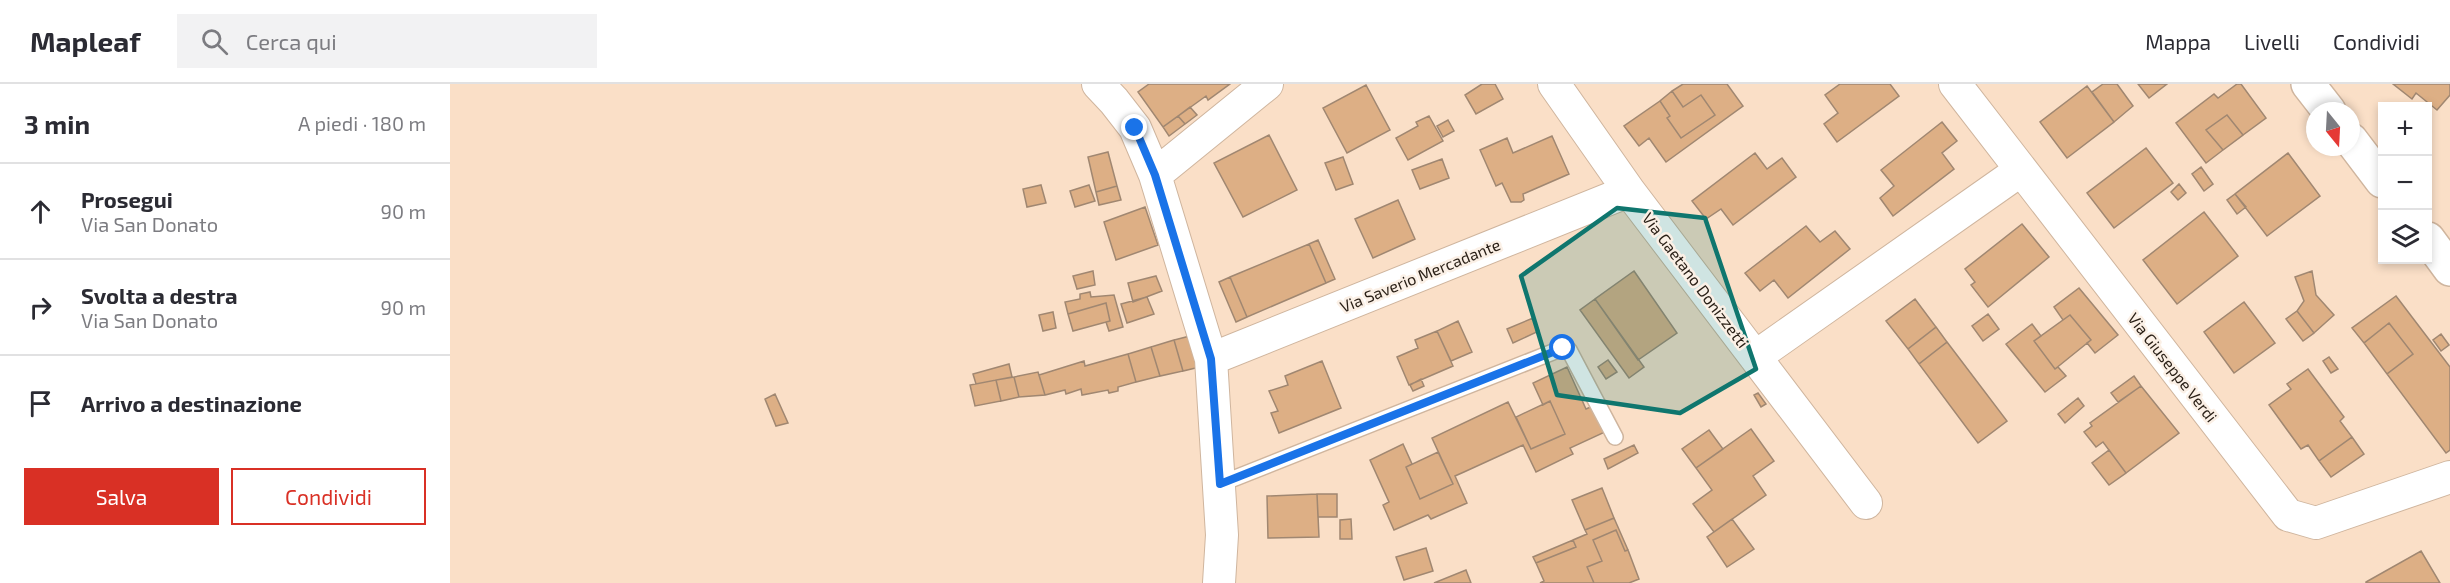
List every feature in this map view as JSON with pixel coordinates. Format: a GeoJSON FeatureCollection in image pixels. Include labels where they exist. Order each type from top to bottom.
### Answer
{"type":"FeatureCollection","features":[{"type":"Feature","properties":{"kind":"main road"},"geometry":{"type":"LineString","coordinates":[[2308,84],[2322,102]]}},
{"type":"Feature","properties":{"kind":"main road"},"geometry":{"type":"LineString","coordinates":[[2360,152],[2378,176]]}},
{"type":"Feature","properties":{"kind":"main road"},"geometry":{"type":"LineString","coordinates":[[2432,246],[2450,269]]}},
{"type":"Feature","properties":{"kind":"street"},"geometry":{"type":"LineString","coordinates":[[1098,84],[1114,100],[1135,128],[1155,175],[1211,359],[1222,535],[1219,583]]}},
{"type":"Feature","properties":{"kind":"street"},"geometry":{"type":"LineString","coordinates":[[1155,175],[1267,84]]}},
{"type":"Feature","properties":{"kind":"street","name":"Via Gaetano Donizzetti"},"geometry":{"type":"LineString","coordinates":[[1554,84],[1629,191],[1755,357],[2021,170]]}},
{"type":"Feature","properties":{"kind":"street","name":"Via Giuseppe Verdi"},"geometry":{"type":"LineString","coordinates":[[1955,84],[2288,516],[2316,523],[2450,477]]}},
{"type":"Feature","properties":{"kind":"street","name":"Via Saverio Mercadante"},"geometry":{"type":"LineString","coordinates":[[1211,359],[1629,191]]}},
{"type":"Feature","properties":{"kind":"street"},"geometry":{"type":"LineString","coordinates":[[1755,357],[1866,503]]}},
{"type":"Feature","properties":{"kind":"lane"},"geometry":{"type":"LineString","coordinates":[[1220,484],[1563,348],[1569,350],[1615,437]]}},
{"type":"Feature","properties":{"kind":"highlighted area"},"geometry":{"type":"Polygon","coordinates":[[[1617,208],[1705,218],[1756,369],[1680,413],[1557,395],[1521,276],[1617,208]]]}},
{"type":"Feature","properties":{"kind":"building"},"geometry":{"type":"Polygon","coordinates":[[[1149,84],[1230,84],[1208,100],[1206,96],[1163,127],[1138,92],[1149,84]]]}},
{"type":"Feature","properties":{"kind":"building"},"geometry":{"type":"Polygon","coordinates":[[[1482,84],[1495,84],[1503,99],[1476,114],[1465,95],[1482,84]]]}},
{"type":"Feature","properties":{"kind":"building"},"geometry":{"type":"Polygon","coordinates":[[[1683,84],[1727,84],[1743,106],[1666,162],[1649,138],[1639,146],[1624,126],[1660,101],[1670,116],[1667,118],[1681,138],[1715,115],[1701,95],[1683,107],[1672,91],[1683,84]]]}},
{"type":"Feature","properties":{"kind":"building"},"geometry":{"type":"Polygon","coordinates":[[[1840,84],[1890,84],[1899,96],[1837,142],[1824,124],[1838,113],[1825,95],[1840,84]]]}},
{"type":"Feature","properties":{"kind":"building"},"geometry":{"type":"Polygon","coordinates":[[[2103,84],[2117,84],[2133,106],[2114,122],[2092,92],[2103,84]]]}},
{"type":"Feature","properties":{"kind":"building"},"geometry":{"type":"Polygon","coordinates":[[[2138,84],[2167,84],[2149,98],[2138,84]]]}},
{"type":"Feature","properties":{"kind":"building"},"geometry":{"type":"Polygon","coordinates":[[[2237,84],[2241,84],[2266,118],[2243,135],[2227,115],[2206,130],[2223,150],[2206,163],[2176,123],[2214,94],[2218,98],[2237,84]]]}},
{"type":"Feature","properties":{"kind":"building"},"geometry":{"type":"Polygon","coordinates":[[[2393,84],[2450,84],[2450,95],[2437,110],[2432,106],[2432,102],[2427,102],[2416,93],[2412,99],[2393,84]]]}},
{"type":"Feature","properties":{"kind":"building"},"geometry":{"type":"Polygon","coordinates":[[[1366,85],[1390,130],[1347,153],[1323,108],[1366,85]]]}},
{"type":"Feature","properties":{"kind":"building"},"geometry":{"type":"Polygon","coordinates":[[[2087,86],[2114,122],[2067,158],[2040,122],[2087,86]]]}},
{"type":"Feature","properties":{"kind":"building"},"geometry":{"type":"Polygon","coordinates":[[[1672,91],[1683,107],[1701,95],[1715,115],[1681,138],[1667,118],[1670,116],[1660,101],[1672,91]]]}},
{"type":"Feature","properties":{"kind":"building"},"geometry":{"type":"Polygon","coordinates":[[[1190,107],[1197,115],[1185,124],[1178,116],[1190,107]]]}},
{"type":"Feature","properties":{"kind":"building"},"geometry":{"type":"Polygon","coordinates":[[[2227,115],[2243,135],[2223,150],[2206,130],[2227,115]]]}},
{"type":"Feature","properties":{"kind":"building"},"geometry":{"type":"Polygon","coordinates":[[[1178,116],[1185,124],[1169,136],[1163,127],[1178,116]]]}},
{"type":"Feature","properties":{"kind":"building"},"geometry":{"type":"Polygon","coordinates":[[[1429,116],[1443,141],[1408,160],[1396,138],[1418,126],[1416,122],[1429,116]]]}},
{"type":"Feature","properties":{"kind":"building"},"geometry":{"type":"Polygon","coordinates":[[[1448,120],[1454,131],[1443,137],[1437,126],[1448,120]]]}},
{"type":"Feature","properties":{"kind":"building"},"geometry":{"type":"Polygon","coordinates":[[[1942,122],[1957,141],[1942,153],[1954,169],[1893,216],[1880,198],[1894,186],[1881,170],[1942,122]]]}},
{"type":"Feature","properties":{"kind":"building"},"geometry":{"type":"Polygon","coordinates":[[[1269,135],[1297,190],[1243,217],[1214,163],[1269,135]]]}},
{"type":"Feature","properties":{"kind":"building"},"geometry":{"type":"Polygon","coordinates":[[[1552,136],[1569,174],[1523,194],[1524,200],[1521,202],[1511,202],[1502,183],[1496,186],[1480,150],[1507,138],[1513,153],[1552,136]]]}},
{"type":"Feature","properties":{"kind":"building"},"geometry":{"type":"Polygon","coordinates":[[[2146,148],[2173,183],[2114,228],[2087,193],[2146,148]]]}},
{"type":"Feature","properties":{"kind":"building"},"geometry":{"type":"Polygon","coordinates":[[[1108,152],[1117,186],[1096,192],[1088,157],[1108,152]]]}},
{"type":"Feature","properties":{"kind":"building"},"geometry":{"type":"Polygon","coordinates":[[[1755,153],[1767,169],[1782,158],[1796,177],[1733,225],[1721,209],[1706,219],[1692,201],[1755,153]]]}},
{"type":"Feature","properties":{"kind":"building"},"geometry":{"type":"Polygon","coordinates":[[[2288,153],[2320,196],[2267,236],[2235,194],[2288,153]]]}},
{"type":"Feature","properties":{"kind":"building"},"geometry":{"type":"Polygon","coordinates":[[[1343,157],[1353,184],[1336,190],[1325,163],[1343,157]]]}},
{"type":"Feature","properties":{"kind":"building"},"geometry":{"type":"Polygon","coordinates":[[[1442,159],[1449,178],[1420,189],[1412,170],[1442,159]]]}},
{"type":"Feature","properties":{"kind":"building"},"geometry":{"type":"Polygon","coordinates":[[[2201,167],[2213,184],[2204,191],[2192,174],[2201,167]]]}},
{"type":"Feature","properties":{"kind":"building"},"geometry":{"type":"Polygon","coordinates":[[[2179,184],[2186,193],[2178,200],[2171,192],[2179,184]]]}},
{"type":"Feature","properties":{"kind":"building"},"geometry":{"type":"Polygon","coordinates":[[[1041,185],[1046,203],[1027,207],[1023,189],[1041,185]]]}},
{"type":"Feature","properties":{"kind":"building"},"geometry":{"type":"Polygon","coordinates":[[[1089,185],[1095,201],[1075,207],[1070,191],[1089,185]]]}},
{"type":"Feature","properties":{"kind":"building"},"geometry":{"type":"Polygon","coordinates":[[[1117,186],[1121,200],[1099,205],[1096,192],[1117,186]]]}},
{"type":"Feature","properties":{"kind":"building"},"geometry":{"type":"Polygon","coordinates":[[[2235,194],[2246,207],[2237,214],[2227,200],[2235,194]]]}},
{"type":"Feature","properties":{"kind":"building"},"geometry":{"type":"Polygon","coordinates":[[[1398,200],[1415,239],[1373,258],[1355,219],[1398,200]]]}},
{"type":"Feature","properties":{"kind":"building"},"geometry":{"type":"Polygon","coordinates":[[[1145,207],[1158,245],[1116,260],[1104,222],[1145,207]]]}},
{"type":"Feature","properties":{"kind":"building"},"geometry":{"type":"Polygon","coordinates":[[[2204,212],[2238,256],[2177,304],[2143,260],[2204,212]]]}},
{"type":"Feature","properties":{"kind":"building"},"geometry":{"type":"Polygon","coordinates":[[[2022,224],[2049,257],[1988,307],[1971,285],[1975,282],[1965,269],[2022,224]]]}},
{"type":"Feature","properties":{"kind":"building"},"geometry":{"type":"Polygon","coordinates":[[[1806,226],[1820,242],[1835,231],[1850,249],[1788,298],[1774,280],[1760,291],[1745,273],[1806,226]]]}},
{"type":"Feature","properties":{"kind":"building"},"geometry":{"type":"Polygon","coordinates":[[[1318,240],[1335,279],[1326,283],[1309,244],[1318,240]]]}},
{"type":"Feature","properties":{"kind":"building"},"geometry":{"type":"Polygon","coordinates":[[[1309,244],[1326,283],[1247,317],[1230,277],[1309,244]]]}},
{"type":"Feature","properties":{"kind":"building"},"geometry":{"type":"Polygon","coordinates":[[[1093,271],[1095,285],[1077,289],[1073,276],[1093,271]]]}},
{"type":"Feature","properties":{"kind":"building"},"geometry":{"type":"Polygon","coordinates":[[[1634,271],[1677,333],[1638,360],[1595,299],[1634,271]]]}},
{"type":"Feature","properties":{"kind":"building"},"geometry":{"type":"Polygon","coordinates":[[[2312,271],[2316,295],[2334,315],[2314,333],[2297,311],[2304,301],[2295,277],[2312,271]]]}},
{"type":"Feature","properties":{"kind":"building"},"geometry":{"type":"Polygon","coordinates":[[[1156,276],[1162,291],[1133,302],[1128,283],[1156,276]]]}},
{"type":"Feature","properties":{"kind":"building"},"geometry":{"type":"Polygon","coordinates":[[[1230,277],[1247,317],[1236,322],[1219,282],[1230,277]]]}},
{"type":"Feature","properties":{"kind":"building"},"geometry":{"type":"Polygon","coordinates":[[[2079,288],[2118,335],[2095,353],[2087,343],[2091,340],[2070,315],[2063,320],[2054,307],[2079,288]]]}},
{"type":"Feature","properties":{"kind":"building"},"geometry":{"type":"Polygon","coordinates":[[[1090,292],[1091,297],[1114,295],[1123,327],[1109,331],[1106,322],[1110,321],[1106,303],[1068,314],[1065,302],[1080,299],[1080,294],[1090,292]]]}},
{"type":"Feature","properties":{"kind":"building"},"geometry":{"type":"Polygon","coordinates":[[[2396,296],[2450,367],[2450,450],[2446,453],[2387,374],[2413,354],[2389,323],[2364,343],[2352,328],[2396,296]]]}},
{"type":"Feature","properties":{"kind":"building"},"geometry":{"type":"Polygon","coordinates":[[[1147,297],[1154,314],[1127,323],[1121,304],[1147,297]]]}},
{"type":"Feature","properties":{"kind":"building"},"geometry":{"type":"Polygon","coordinates":[[[1595,299],[1644,367],[1629,378],[1580,310],[1595,299]]]}},
{"type":"Feature","properties":{"kind":"building"},"geometry":{"type":"Polygon","coordinates":[[[1915,299],[1936,327],[1908,349],[1886,321],[1915,299]]]}},
{"type":"Feature","properties":{"kind":"building"},"geometry":{"type":"Polygon","coordinates":[[[2244,302],[2275,343],[2234,373],[2204,332],[2244,302]]]}},
{"type":"Feature","properties":{"kind":"building"},"geometry":{"type":"Polygon","coordinates":[[[1106,303],[1110,321],[1073,331],[1068,314],[1106,303]]]}},
{"type":"Feature","properties":{"kind":"building"},"geometry":{"type":"Polygon","coordinates":[[[2297,311],[2314,333],[2303,341],[2286,319],[2297,311]]]}},
{"type":"Feature","properties":{"kind":"building"},"geometry":{"type":"Polygon","coordinates":[[[1053,312],[1056,328],[1043,331],[1039,315],[1053,312]]]}},
{"type":"Feature","properties":{"kind":"building"},"geometry":{"type":"Polygon","coordinates":[[[1988,314],[1999,329],[1983,341],[1972,326],[1988,314]]]}},
{"type":"Feature","properties":{"kind":"building"},"geometry":{"type":"Polygon","coordinates":[[[2070,315],[2091,340],[2055,369],[2034,341],[2070,315]]]}},
{"type":"Feature","properties":{"kind":"building"},"geometry":{"type":"Polygon","coordinates":[[[1533,318],[1539,331],[1513,343],[1507,329],[1533,318]]]}},
{"type":"Feature","properties":{"kind":"building"},"geometry":{"type":"Polygon","coordinates":[[[1458,321],[1472,352],[1451,361],[1437,331],[1458,321]]]}},
{"type":"Feature","properties":{"kind":"building"},"geometry":{"type":"Polygon","coordinates":[[[2389,323],[2413,354],[2387,374],[2364,343],[2389,323]]]}},
{"type":"Feature","properties":{"kind":"building"},"geometry":{"type":"Polygon","coordinates":[[[2032,324],[2041,336],[2034,341],[2055,369],[2058,367],[2066,376],[2045,392],[2006,344],[2032,324]]]}},
{"type":"Feature","properties":{"kind":"building"},"geometry":{"type":"Polygon","coordinates":[[[1936,327],[1947,342],[1919,364],[1908,349],[1936,327]]]}},
{"type":"Feature","properties":{"kind":"building"},"geometry":{"type":"Polygon","coordinates":[[[1437,331],[1453,366],[1409,385],[1397,357],[1418,348],[1415,340],[1437,331]]]}},
{"type":"Feature","properties":{"kind":"building"},"geometry":{"type":"Polygon","coordinates":[[[2441,334],[2449,345],[2441,351],[2433,340],[2441,334]]]}},
{"type":"Feature","properties":{"kind":"building"},"geometry":{"type":"Polygon","coordinates":[[[1194,335],[1204,366],[1183,371],[1174,340],[1194,335]]]}},
{"type":"Feature","properties":{"kind":"building"},"geometry":{"type":"Polygon","coordinates":[[[1174,340],[1183,371],[1160,376],[1151,347],[1174,340]]]}},
{"type":"Feature","properties":{"kind":"building"},"geometry":{"type":"Polygon","coordinates":[[[1947,342],[2007,421],[1978,443],[1919,364],[1947,342]]]}},
{"type":"Feature","properties":{"kind":"building"},"geometry":{"type":"Polygon","coordinates":[[[1151,347],[1160,376],[1136,382],[1128,354],[1151,347]]]}},
{"type":"Feature","properties":{"kind":"building"},"geometry":{"type":"Polygon","coordinates":[[[1128,354],[1136,382],[1118,387],[1118,391],[1109,393],[1108,390],[1082,395],[1081,389],[1066,394],[1065,390],[1045,395],[1039,375],[1084,361],[1085,366],[1128,354]]]}},
{"type":"Feature","properties":{"kind":"building"},"geometry":{"type":"Polygon","coordinates":[[[2329,357],[2338,369],[2331,373],[2323,361],[2329,357]]]}},
{"type":"Feature","properties":{"kind":"building"},"geometry":{"type":"Polygon","coordinates":[[[1608,360],[1617,372],[1606,379],[1598,367],[1608,360]]]}},
{"type":"Feature","properties":{"kind":"building"},"geometry":{"type":"Polygon","coordinates":[[[1322,361],[1341,408],[1279,433],[1271,413],[1278,411],[1269,391],[1288,385],[1285,376],[1322,361]]]}},
{"type":"Feature","properties":{"kind":"building"},"geometry":{"type":"Polygon","coordinates":[[[1009,364],[1012,377],[976,384],[973,374],[1009,364]]]}},
{"type":"Feature","properties":{"kind":"building"},"geometry":{"type":"Polygon","coordinates":[[[1567,367],[1586,409],[1593,406],[1605,432],[1570,448],[1573,454],[1536,472],[1523,445],[1455,476],[1467,503],[1431,519],[1428,515],[1394,530],[1383,505],[1389,502],[1370,460],[1403,444],[1412,464],[1406,467],[1420,499],[1453,484],[1432,438],[1508,402],[1531,449],[1565,434],[1550,401],[1543,405],[1533,383],[1567,367]]]}},
{"type":"Feature","properties":{"kind":"building"},"geometry":{"type":"Polygon","coordinates":[[[2308,369],[2344,417],[2340,421],[2352,437],[2319,461],[2308,445],[2301,449],[2269,405],[2291,389],[2287,384],[2308,369]]]}},
{"type":"Feature","properties":{"kind":"building"},"geometry":{"type":"Polygon","coordinates":[[[1038,372],[1045,395],[1019,397],[1014,377],[1038,372]]]}},
{"type":"Feature","properties":{"kind":"building"},"geometry":{"type":"Polygon","coordinates":[[[2134,376],[2141,386],[2118,402],[2111,393],[2134,376]]]}},
{"type":"Feature","properties":{"kind":"building"},"geometry":{"type":"Polygon","coordinates":[[[1014,377],[1019,397],[1001,401],[996,380],[1014,377]]]}},
{"type":"Feature","properties":{"kind":"building"},"geometry":{"type":"Polygon","coordinates":[[[1421,379],[1424,386],[1413,391],[1410,385],[1421,379]]]}},
{"type":"Feature","properties":{"kind":"building"},"geometry":{"type":"Polygon","coordinates":[[[996,380],[1001,401],[975,406],[970,385],[996,380]]]}},
{"type":"Feature","properties":{"kind":"building"},"geometry":{"type":"Polygon","coordinates":[[[2141,386],[2179,433],[2126,473],[2103,442],[2096,447],[2084,432],[2092,426],[2090,423],[2141,386]]]}},
{"type":"Feature","properties":{"kind":"building"},"geometry":{"type":"Polygon","coordinates":[[[1758,393],[1766,404],[1761,407],[1754,395],[1758,393]]]}},
{"type":"Feature","properties":{"kind":"building"},"geometry":{"type":"Polygon","coordinates":[[[775,394],[788,423],[776,426],[765,399],[775,394]]]}},
{"type":"Feature","properties":{"kind":"building"},"geometry":{"type":"Polygon","coordinates":[[[2078,398],[2084,406],[2065,423],[2058,414],[2078,398]]]}},
{"type":"Feature","properties":{"kind":"building"},"geometry":{"type":"Polygon","coordinates":[[[1550,401],[1565,434],[1531,449],[1516,417],[1550,401]]]}},
{"type":"Feature","properties":{"kind":"building"},"geometry":{"type":"Polygon","coordinates":[[[1751,429],[1774,461],[1753,476],[1766,495],[1714,532],[1693,504],[1712,490],[1696,468],[1751,429]]]}},
{"type":"Feature","properties":{"kind":"building"},"geometry":{"type":"Polygon","coordinates":[[[1709,430],[1723,449],[1696,468],[1682,449],[1709,430]]]}},
{"type":"Feature","properties":{"kind":"building"},"geometry":{"type":"Polygon","coordinates":[[[2352,437],[2364,454],[2331,477],[2319,461],[2352,437]]]}},
{"type":"Feature","properties":{"kind":"building"},"geometry":{"type":"Polygon","coordinates":[[[1634,445],[1638,453],[1608,469],[1604,459],[1634,445]]]}},
{"type":"Feature","properties":{"kind":"building"},"geometry":{"type":"Polygon","coordinates":[[[2109,450],[2126,473],[2109,485],[2092,463],[2109,450]]]}},
{"type":"Feature","properties":{"kind":"building"},"geometry":{"type":"Polygon","coordinates":[[[1438,452],[1453,484],[1420,499],[1406,467],[1438,452]]]}},
{"type":"Feature","properties":{"kind":"building"},"geometry":{"type":"Polygon","coordinates":[[[1602,488],[1614,518],[1585,530],[1572,500],[1602,488]]]}},
{"type":"Feature","properties":{"kind":"building"},"geometry":{"type":"Polygon","coordinates":[[[1317,494],[1319,537],[1268,538],[1267,496],[1317,494]]]}},
{"type":"Feature","properties":{"kind":"building"},"geometry":{"type":"Polygon","coordinates":[[[1317,494],[1337,494],[1337,517],[1318,517],[1317,494]]]}},
{"type":"Feature","properties":{"kind":"building"},"geometry":{"type":"Polygon","coordinates":[[[1614,518],[1628,550],[1625,551],[1616,530],[1593,540],[1602,561],[1587,567],[1594,583],[1540,583],[1544,581],[1536,563],[1576,547],[1573,540],[1587,534],[1585,530],[1614,518]]]}},
{"type":"Feature","properties":{"kind":"building"},"geometry":{"type":"Polygon","coordinates":[[[1351,519],[1352,539],[1340,539],[1340,520],[1351,519]]]}},
{"type":"Feature","properties":{"kind":"building"},"geometry":{"type":"Polygon","coordinates":[[[1732,519],[1754,549],[1727,567],[1707,537],[1732,519]]]}},
{"type":"Feature","properties":{"kind":"building"},"geometry":{"type":"Polygon","coordinates":[[[1616,530],[1625,551],[1628,550],[1639,579],[1629,583],[1594,583],[1587,567],[1602,561],[1593,540],[1616,530]]]}},
{"type":"Feature","properties":{"kind":"building"},"geometry":{"type":"Polygon","coordinates":[[[1573,540],[1576,547],[1536,563],[1533,557],[1573,540]]]}},
{"type":"Feature","properties":{"kind":"building"},"geometry":{"type":"Polygon","coordinates":[[[1426,548],[1433,571],[1404,580],[1396,557],[1426,548]]]}},
{"type":"Feature","properties":{"kind":"building"},"geometry":{"type":"Polygon","coordinates":[[[2421,551],[2440,583],[2366,583],[2366,582],[2421,551]]]}},
{"type":"Feature","properties":{"kind":"building"},"geometry":{"type":"Polygon","coordinates":[[[1466,570],[1471,583],[1434,583],[1466,570]]]}},
{"type":"Feature","properties":{"kind":"route"},"geometry":{"type":"LineString","coordinates":[[1135,128],[1155,175],[1211,359],[1220,484],[1563,348]]}}]}
